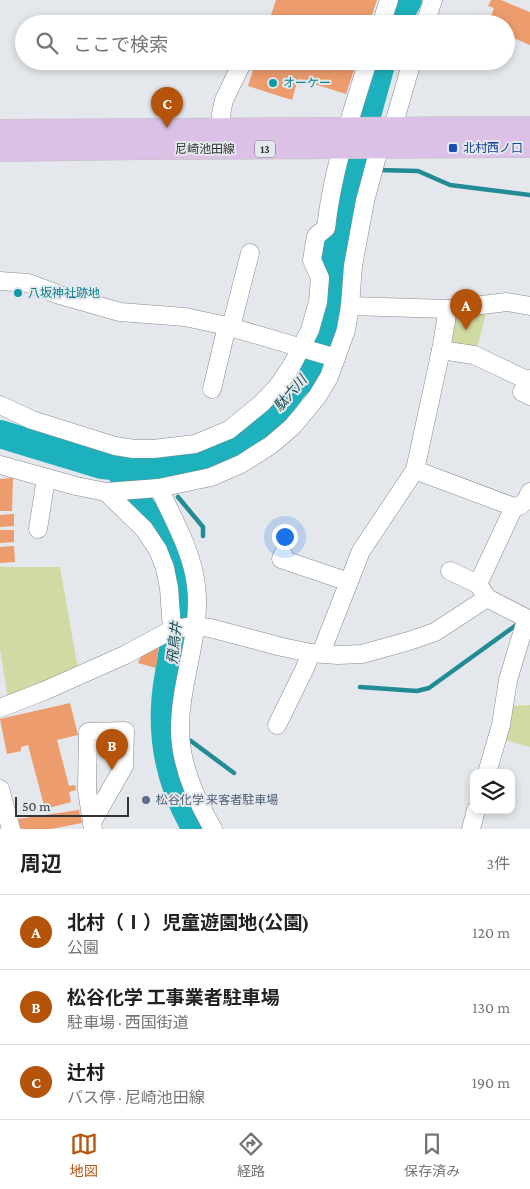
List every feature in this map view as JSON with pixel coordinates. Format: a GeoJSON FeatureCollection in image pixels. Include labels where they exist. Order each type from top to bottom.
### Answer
{"type":"FeatureCollection","features":[{"type":"Feature","properties":{"kind":"main road","name":"尼崎池田線"},"geometry":{"type":"LineString","coordinates":[[0,130],[530,127]]}},
{"type":"Feature","properties":{"kind":"main road","name":"尼崎池田線"},"geometry":{"type":"LineString","coordinates":[[0,151],[530,147]]}},
{"type":"Feature","properties":{"kind":"street"},"geometry":{"type":"LineString","coordinates":[[384,15],[389,0]]}},
{"type":"Feature","properties":{"kind":"street"},"geometry":{"type":"LineString","coordinates":[[428,15],[433,0]]}},
{"type":"Feature","properties":{"kind":"street"},"geometry":{"type":"LineString","coordinates":[[222,128],[221,114],[224,100],[239,70]]}},
{"type":"Feature","properties":{"kind":"street"},"geometry":{"type":"LineString","coordinates":[[0,405],[32,420],[115,446],[153,449],[195,444],[229,430],[262,403],[278,386],[292,365],[310,330],[318,302],[320,278],[312,260],[316,236],[326,228],[341,149],[365,70]]}},
{"type":"Feature","properties":{"kind":"street"},"geometry":{"type":"LineString","coordinates":[[0,465],[76,486],[111,491],[153,489],[211,477],[241,464],[271,445],[292,427],[317,397],[329,377],[346,330],[359,226],[379,149],[393,127],[409,70]]}},
{"type":"Feature","properties":{"kind":"street"},"geometry":{"type":"LineString","coordinates":[[212,389],[250,253]]}},
{"type":"Feature","properties":{"kind":"street"},"geometry":{"type":"LineString","coordinates":[[0,281],[28,283],[60,295],[120,312],[185,317],[229,326],[336,358]]}},
{"type":"Feature","properties":{"kind":"street"},"geometry":{"type":"LineString","coordinates":[[350,306],[448,309],[507,302],[530,306]]}},
{"type":"Feature","properties":{"kind":"street"},"geometry":{"type":"LineString","coordinates":[[277,725],[305,668],[316,653],[349,582],[361,551],[415,470],[448,309]]}},
{"type":"Feature","properties":{"kind":"street"},"geometry":{"type":"LineString","coordinates":[[441,350],[474,355],[530,385]]}},
{"type":"Feature","properties":{"kind":"street"},"geometry":{"type":"LineString","coordinates":[[415,470],[514,507],[519,507],[525,502],[530,492]]}},
{"type":"Feature","properties":{"kind":"street"},"geometry":{"type":"LineString","coordinates":[[38,529],[46,478]]}},
{"type":"Feature","properties":{"kind":"street"},"geometry":{"type":"LineString","coordinates":[[0,708],[44,691],[182,628],[197,608],[196,585],[192,566],[153,489]]}},
{"type":"Feature","properties":{"kind":"street"},"geometry":{"type":"LineString","coordinates":[[111,491],[144,529],[158,550],[165,568],[169,588],[182,628],[183,696],[180,729],[185,766],[213,829]]}},
{"type":"Feature","properties":{"kind":"street"},"geometry":{"type":"LineString","coordinates":[[182,628],[316,653],[338,655],[362,654],[435,632],[482,591],[514,507]]}},
{"type":"Feature","properties":{"kind":"street"},"geometry":{"type":"LineString","coordinates":[[281,558],[349,582]]}},
{"type":"Feature","properties":{"kind":"street"},"geometry":{"type":"LineString","coordinates":[[450,571],[529,620],[524,627],[508,680],[501,725],[488,769]]}},
{"type":"Feature","properties":{"kind":"street"},"geometry":{"type":"LineString","coordinates":[[125,731],[124,766],[93,826],[87,790],[88,732],[125,731]]}},
{"type":"Feature","properties":{"kind":"street"},"geometry":{"type":"LineString","coordinates":[[0,789],[6,822]]}},
{"type":"Feature","properties":{"kind":"street"},"geometry":{"type":"LineString","coordinates":[[470,829],[475,814]]}},
{"type":"Feature","properties":{"kind":"green space"},"geometry":{"type":"Polygon","coordinates":[[[488,306],[475,355],[448,349],[451,311],[488,306]]]}},
{"type":"Feature","properties":{"kind":"green space"},"geometry":{"type":"Polygon","coordinates":[[[0,567],[60,567],[78,669],[8,700],[0,649],[0,567]]]}},
{"type":"Feature","properties":{"kind":"green space"},"geometry":{"type":"Polygon","coordinates":[[[530,705],[530,747],[502,739],[509,706],[530,705]]]}},
{"type":"Feature","properties":{"kind":"building"},"geometry":{"type":"Polygon","coordinates":[[[276,0],[377,0],[372,15],[271,15],[276,0]]]}},
{"type":"Feature","properties":{"kind":"building"},"geometry":{"type":"Polygon","coordinates":[[[491,0],[501,0],[530,12],[530,45],[515,39],[515,15],[491,15],[494,8],[488,6],[491,0]]]}},
{"type":"Feature","properties":{"kind":"building","name":"オーケー"},"geometry":{"type":"Polygon","coordinates":[[[253,70],[354,70],[346,94],[298,79],[292,100],[248,86],[253,70]]]}},
{"type":"Feature","properties":{"kind":"building"},"geometry":{"type":"Polygon","coordinates":[[[13,478],[12,511],[0,511],[0,479],[13,478]]]}},
{"type":"Feature","properties":{"kind":"building"},"geometry":{"type":"Polygon","coordinates":[[[14,514],[14,526],[0,527],[0,515],[14,514]]]}},
{"type":"Feature","properties":{"kind":"building"},"geometry":{"type":"Polygon","coordinates":[[[0,530],[14,530],[14,542],[0,543],[0,530]]]}},
{"type":"Feature","properties":{"kind":"building"},"geometry":{"type":"Polygon","coordinates":[[[14,546],[15,562],[0,563],[0,547],[14,546]]]}},
{"type":"Feature","properties":{"kind":"building"},"geometry":{"type":"Polygon","coordinates":[[[159,645],[156,668],[138,663],[141,656],[159,645]]]}},
{"type":"Feature","properties":{"kind":"building"},"geometry":{"type":"Polygon","coordinates":[[[70,703],[78,735],[57,740],[69,786],[75,785],[76,790],[69,792],[71,802],[45,809],[28,745],[21,747],[21,751],[7,754],[0,719],[70,703]]]}},
{"type":"Feature","properties":{"kind":"building"},"geometry":{"type":"Polygon","coordinates":[[[79,810],[82,823],[51,829],[21,829],[18,819],[79,810]]]}},
{"type":"Feature","properties":{"kind":"waterway","name":"駄六川"},"geometry":{"type":"LineString","coordinates":[[400,15],[408,0]]}},
{"type":"Feature","properties":{"kind":"waterway","name":"駄六川"},"geometry":{"type":"LineString","coordinates":[[0,434],[102,465],[157,470],[204,457],[233,443],[268,419],[308,373],[321,337],[344,204],[345,185],[355,159],[380,70]]}},
{"type":"Feature","properties":{"kind":"waterway"},"geometry":{"type":"LineString","coordinates":[[378,170],[418,171],[450,185],[530,195]]}},
{"type":"Feature","properties":{"kind":"waterway"},"geometry":{"type":"LineString","coordinates":[[350,171],[370,171]]}},
{"type":"Feature","properties":{"kind":"waterway"},"geometry":{"type":"LineString","coordinates":[[325,312],[344,312]]}},
{"type":"Feature","properties":{"kind":"waterway","name":"飛鳥井"},"geometry":{"type":"LineString","coordinates":[[118,467],[136,499],[160,535],[174,570],[177,611],[166,699],[166,738],[168,757],[179,794],[196,829]]}},
{"type":"Feature","properties":{"kind":"waterway"},"geometry":{"type":"LineString","coordinates":[[178,497],[203,527],[203,536]]}},
{"type":"Feature","properties":{"kind":"waterway"},"geometry":{"type":"LineString","coordinates":[[360,687],[417,691],[429,688],[519,623]]}},
{"type":"Feature","properties":{"kind":"waterway"},"geometry":{"type":"LineString","coordinates":[[191,741],[234,773]]}},
{"type":"Feature","properties":{"kind":"place","name":"オーケー"},"geometry":{"type":"Point","coordinates":[273,83]}},
{"type":"Feature","properties":{"kind":"place","name":"辻村"},"geometry":{"type":"Point","coordinates":[167,128]}},
{"type":"Feature","properties":{"kind":"place","name":"北村西ノ口"},"geometry":{"type":"Point","coordinates":[453,148]}},
{"type":"Feature","properties":{"kind":"place","name":"八坂神社跡地"},"geometry":{"type":"Point","coordinates":[18,293]}},
{"type":"Feature","properties":{"kind":"place","name":"北村（Ⅰ）児童遊園地(公園)"},"geometry":{"type":"Point","coordinates":[466,330]}},
{"type":"Feature","properties":{"kind":"place","name":"松谷化学 工事業者駐車場"},"geometry":{"type":"Point","coordinates":[112,770]}},
{"type":"Feature","properties":{"kind":"place","name":"松谷化学 来客者駐車場"},"geometry":{"type":"Point","coordinates":[146,800]}}]}
